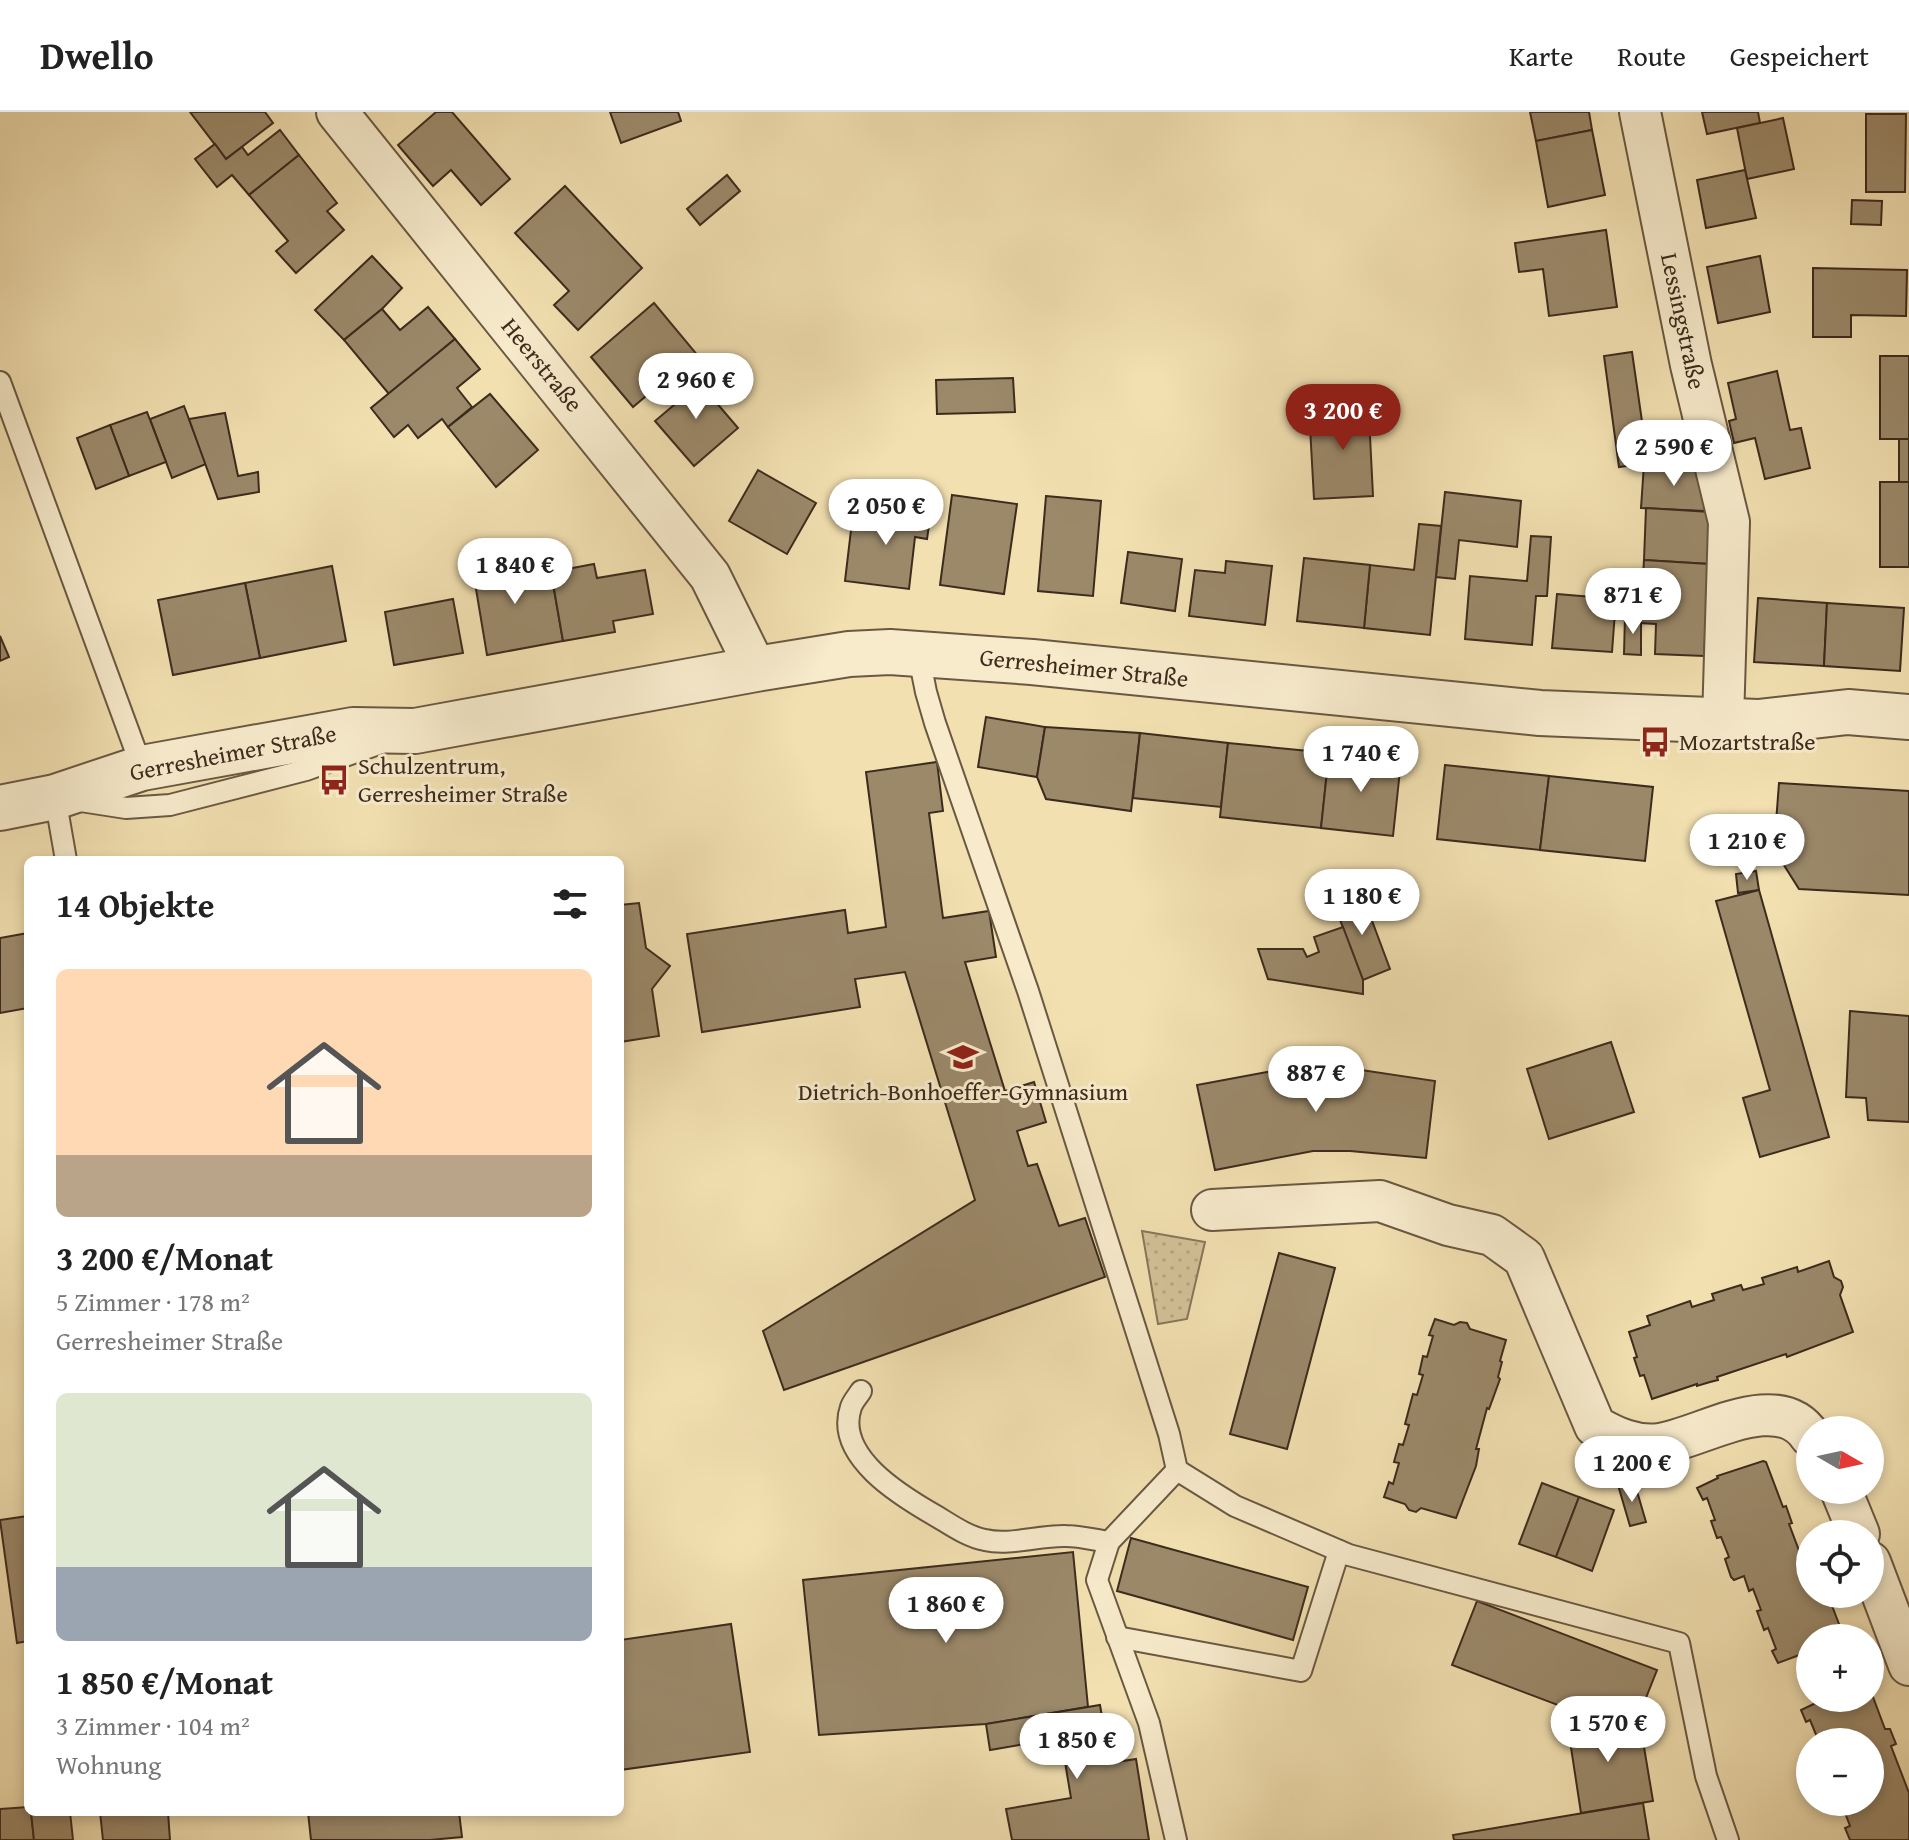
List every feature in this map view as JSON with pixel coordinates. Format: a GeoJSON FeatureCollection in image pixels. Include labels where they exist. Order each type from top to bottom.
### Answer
{"type":"FeatureCollection","features":[{"type":"Feature","properties":{"kind":"street","name":"Heerstraße"},"geometry":{"type":"LineString","coordinates":[[337,112],[710,576],[756,669]]}},
{"type":"Feature","properties":{"kind":"street","name":"Lessingstraße"},"geometry":{"type":"LineString","coordinates":[[1640,112],[1691,365],[1729,522],[1740,722]]}},
{"type":"Feature","properties":{"kind":"street","name":"Gerresheimer Straße"},"geometry":{"type":"LineString","coordinates":[[0,808],[55,797],[142,768],[353,730],[415,731],[849,654],[918,652],[1540,713],[1740,722],[1847,741],[1909,743]]}},
{"type":"Feature","properties":{"kind":"street","name":"Gerresheimer Straße"},"geometry":{"type":"LineString","coordinates":[[1740,722],[1848,712],[1909,717]]}},
{"type":"Feature","properties":{"kind":"street"},"geometry":{"type":"LineString","coordinates":[[1212,1210],[1380,1201],[1448,1225],[1492,1235],[1524,1258],[1595,1426],[1620,1441],[1659,1444],[1741,1418],[1781,1416],[1796,1424]]}},
{"type":"Feature","properties":{"kind":"street"},"geometry":{"type":"LineString","coordinates":[[1884,1599],[1909,1665]]}},
{"type":"Feature","properties":{"kind":"lane"},"geometry":{"type":"LineString","coordinates":[[0,382],[142,768]]}},
{"type":"Feature","properties":{"kind":"lane"},"geometry":{"type":"LineString","coordinates":[[918,652],[935,723],[1033,1006],[1169,1434],[1177,1470],[1235,1506],[1339,1551],[1679,1643],[1706,1776],[1728,1840]]}},
{"type":"Feature","properties":{"kind":"lane","name":"Gerresheimer Straße"},"geometry":{"type":"LineString","coordinates":[[55,797],[126,808],[170,805],[306,770],[415,731]]}},
{"type":"Feature","properties":{"kind":"lane"},"geometry":{"type":"LineString","coordinates":[[55,797],[65,856]]}},
{"type":"Feature","properties":{"kind":"lane"},"geometry":{"type":"LineString","coordinates":[[861,1391],[851,1407],[850,1422],[852,1439],[862,1460],[915,1504],[970,1535],[991,1542],[1067,1535],[1109,1542]]}},
{"type":"Feature","properties":{"kind":"lane"},"geometry":{"type":"LineString","coordinates":[[1176,1840],[1149,1723],[1097,1580],[1109,1542],[1177,1470]]}},
{"type":"Feature","properties":{"kind":"lane"},"geometry":{"type":"LineString","coordinates":[[1117,1637],[1301,1671],[1339,1551]]}},
{"type":"Feature","properties":{"kind":"shaded area"},"geometry":{"type":"Polygon","coordinates":[[[1142,1231],[1205,1242],[1187,1319],[1158,1324],[1142,1231]]]}},
{"type":"Feature","properties":{"kind":"building"},"geometry":{"type":"Polygon","coordinates":[[[190,112],[265,112],[273,123],[226,159],[190,112]]]}},
{"type":"Feature","properties":{"kind":"building"},"geometry":{"type":"Polygon","coordinates":[[[436,112],[452,112],[510,179],[481,205],[451,170],[433,186],[398,145],[436,112]]]}},
{"type":"Feature","properties":{"kind":"building"},"geometry":{"type":"Polygon","coordinates":[[[610,112],[678,112],[681,121],[621,143],[610,112]]]}},
{"type":"Feature","properties":{"kind":"building"},"geometry":{"type":"Polygon","coordinates":[[[1530,112],[1589,112],[1592,130],[1536,141],[1530,112]]]}},
{"type":"Feature","properties":{"kind":"building"},"geometry":{"type":"Polygon","coordinates":[[[1702,112],[1758,112],[1760,123],[1707,134],[1702,112]]]}},
{"type":"Feature","properties":{"kind":"building"},"geometry":{"type":"Polygon","coordinates":[[[1866,114],[1906,114],[1905,192],[1866,192],[1866,114]]]}},
{"type":"Feature","properties":{"kind":"building"},"geometry":{"type":"Polygon","coordinates":[[[1783,118],[1794,169],[1747,179],[1737,128],[1783,118]]]}},
{"type":"Feature","properties":{"kind":"building"},"geometry":{"type":"Polygon","coordinates":[[[280,130],[299,155],[249,195],[232,175],[217,187],[195,159],[215,144],[226,159],[242,147],[248,155],[280,130]]]}},
{"type":"Feature","properties":{"kind":"building"},"geometry":{"type":"Polygon","coordinates":[[[1592,130],[1605,195],[1548,207],[1536,141],[1592,130]]]}},
{"type":"Feature","properties":{"kind":"building"},"geometry":{"type":"Polygon","coordinates":[[[299,155],[337,203],[327,211],[344,230],[296,273],[276,251],[288,241],[249,195],[299,155]]]}},
{"type":"Feature","properties":{"kind":"building"},"geometry":{"type":"Polygon","coordinates":[[[1745,170],[1756,218],[1706,228],[1697,180],[1745,170]]]}},
{"type":"Feature","properties":{"kind":"building"},"geometry":{"type":"Polygon","coordinates":[[[727,175],[740,191],[700,225],[687,209],[727,175]]]}},
{"type":"Feature","properties":{"kind":"building"},"geometry":{"type":"Polygon","coordinates":[[[565,186],[642,268],[578,330],[554,305],[569,291],[515,233],[565,186]]]}},
{"type":"Feature","properties":{"kind":"building"},"geometry":{"type":"Polygon","coordinates":[[[1852,200],[1882,201],[1881,225],[1851,224],[1852,200]]]}},
{"type":"Feature","properties":{"kind":"building"},"geometry":{"type":"Polygon","coordinates":[[[1606,230],[1617,307],[1549,316],[1543,269],[1519,272],[1515,243],[1606,230]]]}},
{"type":"Feature","properties":{"kind":"building"},"geometry":{"type":"Polygon","coordinates":[[[372,256],[402,288],[344,340],[315,310],[372,256]]]}},
{"type":"Feature","properties":{"kind":"building"},"geometry":{"type":"Polygon","coordinates":[[[1760,256],[1770,312],[1718,323],[1707,267],[1760,256]]]}},
{"type":"Feature","properties":{"kind":"building"},"geometry":{"type":"Polygon","coordinates":[[[1813,268],[1907,270],[1906,316],[1851,315],[1851,337],[1813,337],[1813,268]]]}},
{"type":"Feature","properties":{"kind":"building"},"geometry":{"type":"Polygon","coordinates":[[[654,303],[704,363],[673,389],[665,380],[633,407],[591,357],[654,303]]]}},
{"type":"Feature","properties":{"kind":"building"},"geometry":{"type":"Polygon","coordinates":[[[428,307],[455,339],[389,394],[344,340],[382,309],[400,330],[428,307]]]}},
{"type":"Feature","properties":{"kind":"building"},"geometry":{"type":"Polygon","coordinates":[[[455,339],[480,369],[457,388],[472,407],[448,427],[442,419],[418,438],[408,425],[394,437],[371,408],[455,339]]]}},
{"type":"Feature","properties":{"kind":"building"},"geometry":{"type":"Polygon","coordinates":[[[1632,352],[1648,463],[1619,467],[1604,356],[1632,352]]]}},
{"type":"Feature","properties":{"kind":"building"},"geometry":{"type":"Polygon","coordinates":[[[1880,356],[1909,356],[1909,439],[1880,439],[1880,356]]]}},
{"type":"Feature","properties":{"kind":"building"},"geometry":{"type":"Polygon","coordinates":[[[1777,371],[1790,430],[1801,428],[1810,468],[1765,479],[1755,438],[1734,443],[1729,421],[1736,419],[1728,383],[1777,371]]]}},
{"type":"Feature","properties":{"kind":"building"},"geometry":{"type":"Polygon","coordinates":[[[691,373],[738,428],[694,466],[655,421],[681,399],[673,389],[691,373]]]}},
{"type":"Feature","properties":{"kind":"building"},"geometry":{"type":"Polygon","coordinates":[[[1013,378],[1015,412],[937,414],[936,380],[1013,378]]]}},
{"type":"Feature","properties":{"kind":"building"},"geometry":{"type":"Polygon","coordinates":[[[490,394],[538,450],[496,487],[448,427],[490,394]]]}},
{"type":"Feature","properties":{"kind":"building"},"geometry":{"type":"Polygon","coordinates":[[[1368,396],[1373,496],[1314,499],[1310,427],[1333,426],[1331,398],[1368,396]]]}},
{"type":"Feature","properties":{"kind":"building"},"geometry":{"type":"Polygon","coordinates":[[[184,406],[206,464],[172,478],[150,419],[184,406]]]}},
{"type":"Feature","properties":{"kind":"building"},"geometry":{"type":"Polygon","coordinates":[[[147,412],[166,462],[129,476],[110,425],[147,412]]]}},
{"type":"Feature","properties":{"kind":"building"},"geometry":{"type":"Polygon","coordinates":[[[225,413],[238,476],[258,472],[259,492],[218,499],[189,419],[225,413]]]}},
{"type":"Feature","properties":{"kind":"building"},"geometry":{"type":"Polygon","coordinates":[[[110,425],[129,476],[96,489],[77,438],[110,425]]]}},
{"type":"Feature","properties":{"kind":"building"},"geometry":{"type":"Polygon","coordinates":[[[1899,439],[1909,439],[1909,482],[1899,483],[1899,439]]]}},
{"type":"Feature","properties":{"kind":"building"},"geometry":{"type":"Polygon","coordinates":[[[1644,464],[1707,467],[1705,511],[1641,508],[1644,464]]]}},
{"type":"Feature","properties":{"kind":"building"},"geometry":{"type":"Polygon","coordinates":[[[758,470],[816,503],[787,554],[729,521],[758,470]]]}},
{"type":"Feature","properties":{"kind":"building"},"geometry":{"type":"Polygon","coordinates":[[[1880,482],[1909,482],[1909,567],[1880,567],[1880,482]]]}},
{"type":"Feature","properties":{"kind":"building"},"geometry":{"type":"Polygon","coordinates":[[[1445,492],[1521,501],[1517,547],[1459,540],[1455,579],[1436,577],[1445,492]]]}},
{"type":"Feature","properties":{"kind":"building"},"geometry":{"type":"Polygon","coordinates":[[[952,495],[1017,504],[1004,594],[940,585],[952,495]]]}},
{"type":"Feature","properties":{"kind":"building"},"geometry":{"type":"Polygon","coordinates":[[[1046,496],[1101,501],[1093,596],[1038,591],[1046,496]]]}},
{"type":"Feature","properties":{"kind":"building"},"geometry":{"type":"Polygon","coordinates":[[[908,502],[932,505],[927,539],[915,537],[909,589],[845,581],[853,513],[906,519],[908,502]]]}},
{"type":"Feature","properties":{"kind":"building"},"geometry":{"type":"Polygon","coordinates":[[[1646,508],[1711,512],[1709,564],[1644,560],[1646,508]]]}},
{"type":"Feature","properties":{"kind":"building"},"geometry":{"type":"Polygon","coordinates":[[[1419,524],[1441,526],[1430,635],[1364,628],[1370,565],[1414,570],[1419,524]]]}},
{"type":"Feature","properties":{"kind":"building"},"geometry":{"type":"Polygon","coordinates":[[[1531,536],[1551,537],[1547,596],[1536,596],[1532,645],[1465,639],[1470,576],[1527,581],[1531,536]]]}},
{"type":"Feature","properties":{"kind":"building"},"geometry":{"type":"Polygon","coordinates":[[[511,552],[515,578],[551,572],[563,641],[487,655],[471,559],[511,552]]]}},
{"type":"Feature","properties":{"kind":"building"},"geometry":{"type":"Polygon","coordinates":[[[1128,552],[1182,559],[1175,611],[1121,603],[1128,552]]]}},
{"type":"Feature","properties":{"kind":"building"},"geometry":{"type":"Polygon","coordinates":[[[1304,558],[1370,565],[1364,628],[1297,621],[1304,558]]]}},
{"type":"Feature","properties":{"kind":"building"},"geometry":{"type":"Polygon","coordinates":[[[1644,560],[1709,564],[1704,656],[1655,654],[1656,624],[1640,623],[1644,560]]]}},
{"type":"Feature","properties":{"kind":"building"},"geometry":{"type":"Polygon","coordinates":[[[1226,561],[1272,566],[1265,625],[1189,616],[1195,570],[1225,573],[1226,561]]]}},
{"type":"Feature","properties":{"kind":"building"},"geometry":{"type":"Polygon","coordinates":[[[594,564],[597,578],[645,570],[653,614],[613,621],[615,632],[563,641],[551,572],[594,564]]]}},
{"type":"Feature","properties":{"kind":"building"},"geometry":{"type":"Polygon","coordinates":[[[332,566],[346,641],[260,658],[245,583],[332,566]]]}},
{"type":"Feature","properties":{"kind":"building"},"geometry":{"type":"Polygon","coordinates":[[[245,583],[260,658],[173,675],[158,600],[245,583]]]}},
{"type":"Feature","properties":{"kind":"building"},"geometry":{"type":"Polygon","coordinates":[[[1557,594],[1616,599],[1612,652],[1552,648],[1557,594]]]}},
{"type":"Feature","properties":{"kind":"building"},"geometry":{"type":"Polygon","coordinates":[[[1758,598],[1827,603],[1824,666],[1754,662],[1758,598]]]}},
{"type":"Feature","properties":{"kind":"building"},"geometry":{"type":"Polygon","coordinates":[[[453,599],[463,653],[394,665],[385,612],[453,599]]]}},
{"type":"Feature","properties":{"kind":"building"},"geometry":{"type":"Polygon","coordinates":[[[1827,603],[1904,608],[1900,671],[1824,666],[1827,603]]]}},
{"type":"Feature","properties":{"kind":"building"},"geometry":{"type":"Polygon","coordinates":[[[1625,616],[1641,617],[1641,655],[1624,654],[1625,616]]]}},
{"type":"Feature","properties":{"kind":"building"},"geometry":{"type":"Polygon","coordinates":[[[0,636],[9,657],[0,661],[0,636]]]}},
{"type":"Feature","properties":{"kind":"building"},"geometry":{"type":"Polygon","coordinates":[[[986,717],[1045,727],[1037,777],[978,767],[986,717]]]}},
{"type":"Feature","properties":{"kind":"building"},"geometry":{"type":"Polygon","coordinates":[[[1045,727],[1140,733],[1131,811],[1046,799],[1037,777],[1045,727]]]}},
{"type":"Feature","properties":{"kind":"building"},"geometry":{"type":"Polygon","coordinates":[[[1140,733],[1228,743],[1221,807],[1133,798],[1140,733]]]}},
{"type":"Feature","properties":{"kind":"building"},"geometry":{"type":"Polygon","coordinates":[[[1228,743],[1329,753],[1321,828],[1220,817],[1228,743]]]}},
{"type":"Feature","properties":{"kind":"building"},"geometry":{"type":"Polygon","coordinates":[[[1329,753],[1401,761],[1393,836],[1321,828],[1329,753]]]}},
{"type":"Feature","properties":{"kind":"building","name":"Dietrich-Bonhoeffer-Gymnasium"},"geometry":{"type":"Polygon","coordinates":[[[937,762],[943,811],[929,813],[943,918],[989,911],[996,957],[965,962],[1005,1091],[1034,1082],[1046,1122],[1017,1131],[1028,1166],[1037,1164],[1059,1226],[1085,1218],[1105,1277],[784,1390],[763,1331],[975,1200],[905,972],[855,979],[860,1007],[702,1032],[687,934],[845,910],[848,933],[886,927],[866,772],[937,762]]]}},
{"type":"Feature","properties":{"kind":"building"},"geometry":{"type":"Polygon","coordinates":[[[1445,765],[1549,776],[1540,850],[1437,839],[1445,765]]]}},
{"type":"Feature","properties":{"kind":"building"},"geometry":{"type":"Polygon","coordinates":[[[1549,776],[1653,787],[1645,861],[1540,850],[1549,776]]]}},
{"type":"Feature","properties":{"kind":"building"},"geometry":{"type":"Polygon","coordinates":[[[1779,783],[1909,791],[1909,895],[1799,889],[1782,862],[1775,836],[1779,783]]]}},
{"type":"Feature","properties":{"kind":"building"},"geometry":{"type":"Polygon","coordinates":[[[1756,871],[1759,890],[1738,893],[1736,874],[1756,871]]]}},
{"type":"Feature","properties":{"kind":"building"},"geometry":{"type":"Polygon","coordinates":[[[1759,890],[1829,1137],[1760,1157],[1743,1098],[1770,1090],[1716,901],[1759,890]]]}},
{"type":"Feature","properties":{"kind":"building"},"geometry":{"type":"Polygon","coordinates":[[[1362,894],[1390,969],[1363,980],[1334,904],[1362,894]]]}},
{"type":"Feature","properties":{"kind":"building"},"geometry":{"type":"Polygon","coordinates":[[[639,903],[646,948],[670,966],[652,989],[659,1036],[624,1041],[624,905],[639,903]]]}},
{"type":"Feature","properties":{"kind":"building"},"geometry":{"type":"Polygon","coordinates":[[[1343,927],[1363,980],[1363,994],[1268,979],[1258,949],[1303,949],[1307,957],[1319,952],[1314,937],[1343,927]]]}},
{"type":"Feature","properties":{"kind":"building"},"geometry":{"type":"Polygon","coordinates":[[[24,934],[24,1009],[0,1013],[0,938],[24,934]]]}},
{"type":"Feature","properties":{"kind":"building"},"geometry":{"type":"Polygon","coordinates":[[[1850,1011],[1909,1016],[1909,1122],[1868,1120],[1866,1098],[1846,1097],[1850,1011]]]}},
{"type":"Feature","properties":{"kind":"building"},"geometry":{"type":"Polygon","coordinates":[[[1611,1042],[1634,1112],[1549,1139],[1527,1069],[1611,1042]]]}},
{"type":"Feature","properties":{"kind":"building"},"geometry":{"type":"Polygon","coordinates":[[[1328,1065],[1435,1081],[1426,1158],[1313,1151],[1215,1170],[1197,1085],[1328,1065]]]}},
{"type":"Feature","properties":{"kind":"building"},"geometry":{"type":"Polygon","coordinates":[[[1279,1253],[1335,1268],[1287,1449],[1230,1434],[1279,1253]]]}},
{"type":"Feature","properties":{"kind":"building"},"geometry":{"type":"Polygon","coordinates":[[[1829,1261],[1834,1277],[1841,1281],[1843,1287],[1840,1295],[1853,1332],[1787,1357],[1786,1354],[1717,1377],[1718,1380],[1652,1399],[1644,1375],[1640,1376],[1629,1332],[1650,1325],[1647,1316],[1690,1301],[1692,1307],[1714,1300],[1712,1294],[1741,1285],[1743,1290],[1764,1284],[1762,1278],[1797,1267],[1798,1272],[1829,1261]]]}},
{"type":"Feature","properties":{"kind":"building"},"geometry":{"type":"Polygon","coordinates":[[[1435,1319],[1454,1325],[1467,1323],[1470,1329],[1506,1340],[1500,1361],[1500,1379],[1487,1408],[1476,1449],[1479,1449],[1476,1466],[1456,1518],[1421,1508],[1416,1512],[1409,1510],[1405,1504],[1384,1497],[1389,1482],[1393,1484],[1399,1463],[1394,1462],[1409,1425],[1405,1424],[1413,1394],[1417,1395],[1423,1375],[1419,1374],[1423,1356],[1427,1357],[1433,1336],[1429,1335],[1435,1319]]]}},
{"type":"Feature","properties":{"kind":"building"},"geometry":{"type":"Polygon","coordinates":[[[1766,1462],[1783,1507],[1786,1506],[1796,1542],[1796,1608],[1833,1608],[1839,1624],[1796,1624],[1796,1656],[1778,1663],[1772,1651],[1776,1649],[1768,1628],[1764,1630],[1757,1611],[1761,1610],[1753,1589],[1749,1591],[1744,1576],[1734,1580],[1731,1577],[1725,1559],[1729,1557],[1721,1537],[1717,1538],[1711,1521],[1715,1520],[1707,1498],[1703,1500],[1697,1488],[1717,1476],[1766,1462]]]}},
{"type":"Feature","properties":{"kind":"building"},"geometry":{"type":"Polygon","coordinates":[[[1634,1481],[1646,1522],[1630,1526],[1618,1485],[1634,1481]]]}},
{"type":"Feature","properties":{"kind":"building"},"geometry":{"type":"Polygon","coordinates":[[[1542,1483],[1579,1497],[1556,1557],[1519,1544],[1542,1483]]]}},
{"type":"Feature","properties":{"kind":"building"},"geometry":{"type":"Polygon","coordinates":[[[1579,1497],[1614,1510],[1592,1571],[1556,1557],[1579,1497]]]}},
{"type":"Feature","properties":{"kind":"building"},"geometry":{"type":"Polygon","coordinates":[[[24,1517],[24,1642],[17,1643],[0,1520],[24,1517]]]}},
{"type":"Feature","properties":{"kind":"building"},"geometry":{"type":"Polygon","coordinates":[[[1131,1538],[1308,1587],[1293,1640],[1117,1591],[1131,1538]]]}},
{"type":"Feature","properties":{"kind":"building"},"geometry":{"type":"Polygon","coordinates":[[[1073,1552],[1088,1707],[986,1724],[819,1735],[803,1580],[1073,1552]]]}},
{"type":"Feature","properties":{"kind":"building"},"geometry":{"type":"Polygon","coordinates":[[[1477,1601],[1657,1670],[1632,1733],[1452,1665],[1477,1601]]]}},
{"type":"Feature","properties":{"kind":"building"},"geometry":{"type":"Polygon","coordinates":[[[731,1624],[750,1752],[624,1769],[624,1639],[731,1624]]]}},
{"type":"Feature","properties":{"kind":"building"},"geometry":{"type":"Polygon","coordinates":[[[1100,1705],[1110,1763],[1136,1759],[1149,1840],[1012,1840],[1006,1809],[1071,1798],[1061,1738],[990,1750],[986,1724],[1100,1705]]]}},
{"type":"Feature","properties":{"kind":"building"},"geometry":{"type":"Polygon","coordinates":[[[1565,1708],[1632,1733],[1639,1717],[1653,1801],[1581,1813],[1565,1708]]]}},
{"type":"Feature","properties":{"kind":"building"},"geometry":{"type":"Polygon","coordinates":[[[1802,1712],[1879,1712],[1885,1729],[1890,1729],[1896,1744],[1891,1746],[1909,1793],[1909,1840],[1850,1840],[1845,1828],[1850,1826],[1846,1816],[1884,1816],[1884,1728],[1813,1728],[1810,1720],[1806,1722],[1802,1712]]]}},
{"type":"Feature","properties":{"kind":"building"},"geometry":{"type":"Polygon","coordinates":[[[1643,1803],[1649,1840],[1454,1840],[1453,1835],[1643,1803]]]}},
{"type":"Feature","properties":{"kind":"building"},"geometry":{"type":"Polygon","coordinates":[[[24,1807],[24,1816],[31,1816],[34,1840],[0,1840],[0,1809],[24,1807]]]}},
{"type":"Feature","properties":{"kind":"building"},"geometry":{"type":"Polygon","coordinates":[[[31,1816],[70,1816],[73,1840],[34,1840],[31,1816]]]}},
{"type":"Feature","properties":{"kind":"building"},"geometry":{"type":"Polygon","coordinates":[[[100,1816],[168,1816],[170,1840],[103,1840],[100,1816]]]}},
{"type":"Feature","properties":{"kind":"building"},"geometry":{"type":"Polygon","coordinates":[[[308,1816],[459,1816],[462,1837],[430,1840],[311,1840],[308,1816]]]}},
{"type":"Feature","properties":{"kind":"place","name":"Mozartstraße"},"geometry":{"type":"Point","coordinates":[1655,742]}},
{"type":"Feature","properties":{"kind":"place","name":"Schulzentrum, Gerresheimer Straße"},"geometry":{"type":"Point","coordinates":[334,780]}},
{"type":"Feature","properties":{"kind":"place","name":"Dietrich-Bonhoeffer-Gymnasium"},"geometry":{"type":"Point","coordinates":[963,1057]}}]}
